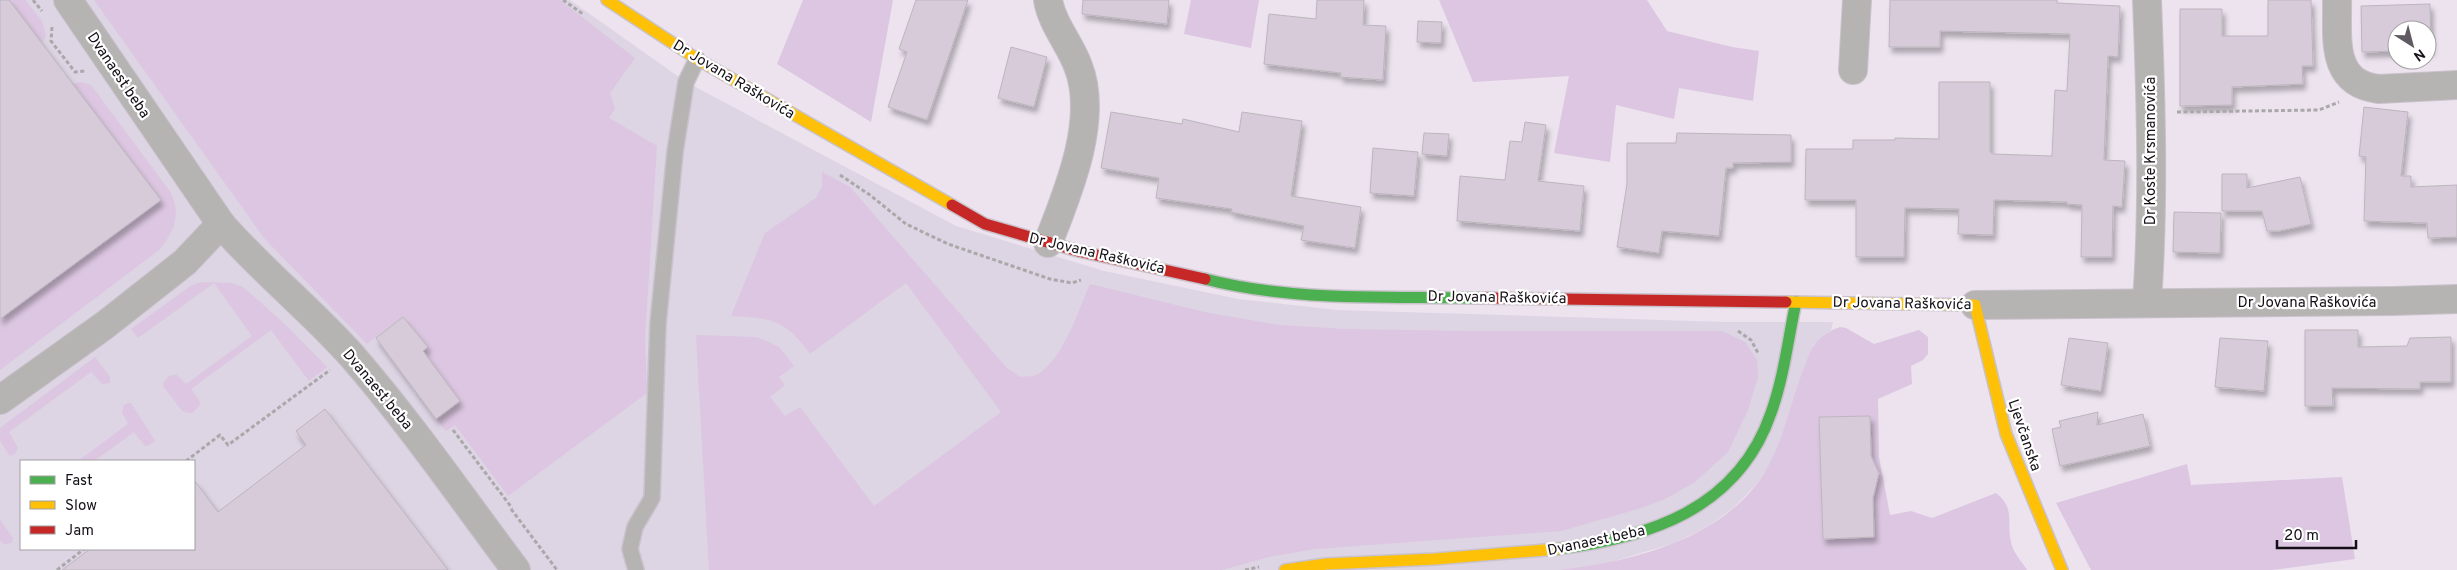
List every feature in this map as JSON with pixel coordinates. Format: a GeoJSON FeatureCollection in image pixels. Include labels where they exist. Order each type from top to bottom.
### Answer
{"type":"FeatureCollection","features":[{"type":"Feature","properties":{"kind":"street","name":"Dvanaest beba"},"geometry":{"type":"LineString","coordinates":[[68,0],[221,224],[248,255],[350,355],[422,442],[516,570]]}},
{"type":"Feature","properties":{"kind":"street","name":"Dr Jovana Raškovića"},"geometry":{"type":"LineString","coordinates":[[607,0],[697,59],[985,224],[1048,243],[1228,285],[1286,293],[1975,305],[2147,302],[2393,302],[2457,299]]}},
{"type":"Feature","properties":{"kind":"street"},"geometry":{"type":"LineString","coordinates":[[1048,0],[1055,21],[1078,65],[1086,90],[1086,113],[1077,159],[1048,243]]}},
{"type":"Feature","properties":{"kind":"street"},"geometry":{"type":"LineString","coordinates":[[1853,70],[1857,0]]}},
{"type":"Feature","properties":{"kind":"street","name":"Dr Koste Krsmanovića"},"geometry":{"type":"LineString","coordinates":[[2147,0],[2152,113],[2150,272],[2147,302]]}},
{"type":"Feature","properties":{"kind":"street"},"geometry":{"type":"LineString","coordinates":[[2337,0],[2338,56],[2342,68],[2360,84],[2379,89],[2457,86]]}},
{"type":"Feature","properties":{"kind":"street"},"geometry":{"type":"LineString","coordinates":[[0,400],[105,325],[185,262],[221,224]]}},
{"type":"Feature","properties":{"kind":"street","name":"Dvanaest beba"},"geometry":{"type":"LineString","coordinates":[[1285,570],[1349,561],[1394,565],[1537,553],[1635,534],[1667,522],[1710,500],[1728,485],[1755,448],[1776,403],[1785,367],[1786,347],[1796,302]]}},
{"type":"Feature","properties":{"kind":"street","name":"Ljevčanska"},"geometry":{"type":"LineString","coordinates":[[1975,305],[2006,434],[2062,570]]}},
{"type":"Feature","properties":{"kind":"lane"},"geometry":{"type":"LineString","coordinates":[[636,570],[630,549],[634,527],[652,498],[658,324],[675,152],[686,82],[697,59]]}},
{"type":"Feature","properties":{"kind":"path"},"geometry":{"type":"LineString","coordinates":[[563,0],[588,18]]}},
{"type":"Feature","properties":{"kind":"path"},"geometry":{"type":"LineString","coordinates":[[50,41],[75,72],[88,70]]}},
{"type":"Feature","properties":{"kind":"path"},"geometry":{"type":"LineString","coordinates":[[2152,113],[2319,110],[2342,101],[2360,84]]}},
{"type":"Feature","properties":{"kind":"path"},"geometry":{"type":"LineString","coordinates":[[833,170],[870,195],[906,224],[948,244],[1050,279],[1072,284],[1082,280],[1090,281]]}},
{"type":"Feature","properties":{"kind":"path"},"geometry":{"type":"LineString","coordinates":[[1734,330],[1751,340],[1759,357]]}},
{"type":"Feature","properties":{"kind":"path"},"geometry":{"type":"LineString","coordinates":[[187,460],[220,435],[228,445],[350,355]]}},
{"type":"Feature","properties":{"kind":"path"},"geometry":{"type":"LineString","coordinates":[[453,430],[557,570]]}},
{"type":"Feature","properties":{"kind":"path"},"geometry":{"type":"LineString","coordinates":[[504,514],[512,508]]}},
{"type":"Feature","properties":{"kind":"path"},"geometry":{"type":"LineString","coordinates":[[57,570],[83,550]]}},
{"type":"Feature","properties":{"kind":"path"},"geometry":{"type":"LineString","coordinates":[[1245,570],[1267,565]]}},
{"type":"Feature","properties":{"kind":"shaded area"},"geometry":{"type":"Polygon","coordinates":[[[0,0],[570,0],[686,82],[956,226],[1104,271],[1238,299],[1337,310],[1724,322],[1833,322],[1831,330],[1814,344],[1773,459],[1756,485],[1732,509],[1705,528],[1674,543],[1598,566],[1559,570],[0,570],[0,0]]]}},
{"type":"Feature","properties":{"kind":"shaded area"},"geometry":{"type":"Polygon","coordinates":[[[9,0],[25,0],[42,21],[46,36],[42,43],[9,0]]]}},
{"type":"Feature","properties":{"kind":"shaded area"},"geometry":{"type":"Polygon","coordinates":[[[94,0],[560,0],[635,58],[610,93],[615,108],[609,118],[657,146],[645,338],[647,393],[508,496],[455,425],[446,431],[436,419],[460,401],[423,351],[428,347],[403,317],[367,344],[264,238],[94,0]]]}},
{"type":"Feature","properties":{"kind":"shaded area"},"geometry":{"type":"Polygon","coordinates":[[[803,0],[893,0],[871,122],[777,64],[803,0]]]}},
{"type":"Feature","properties":{"kind":"shaded area"},"geometry":{"type":"Polygon","coordinates":[[[1191,0],[1259,0],[1251,48],[1184,34],[1191,0]]]}},
{"type":"Feature","properties":{"kind":"shaded area"},"geometry":{"type":"Polygon","coordinates":[[[1439,0],[1647,0],[1667,31],[1732,47],[1759,51],[1753,101],[1679,88],[1674,119],[1616,105],[1610,162],[1554,153],[1569,76],[1473,82],[1439,0]]]}},
{"type":"Feature","properties":{"kind":"shaded area"},"geometry":{"type":"Polygon","coordinates":[[[82,82],[91,85],[171,193],[176,216],[169,237],[159,250],[0,370],[0,319],[161,200],[72,84],[82,82]]]}},
{"type":"Feature","properties":{"kind":"shaded area"},"geometry":{"type":"Polygon","coordinates":[[[822,172],[850,187],[1007,368],[1020,377],[1036,375],[1054,359],[1069,334],[1090,284],[1209,313],[1280,325],[1344,329],[1469,331],[1722,331],[1745,342],[1757,360],[1758,377],[1748,410],[1728,452],[1695,482],[1665,499],[1641,508],[1561,531],[1315,549],[1269,557],[1222,570],[709,570],[696,335],[756,337],[779,347],[794,366],[779,377],[785,385],[770,397],[785,416],[800,407],[874,506],[1001,412],[906,283],[810,354],[793,334],[776,323],[757,318],[731,316],[765,233],[816,198],[822,187],[822,172]]]}},
{"type":"Feature","properties":{"kind":"shaded area"},"geometry":{"type":"Polygon","coordinates":[[[202,282],[231,283],[243,287],[288,327],[327,367],[309,381],[271,330],[191,389],[199,400],[200,405],[192,413],[183,412],[163,386],[166,379],[172,375],[177,375],[186,384],[252,336],[214,283],[138,338],[131,329],[192,285],[202,282]]]}},
{"type":"Feature","properties":{"kind":"shaded area"},"geometry":{"type":"Polygon","coordinates":[[[1840,327],[1846,328],[1874,344],[1919,330],[1928,337],[1928,354],[1923,360],[1911,366],[1912,384],[1878,399],[1879,457],[1890,515],[1911,511],[1932,518],[1996,493],[2006,505],[2012,545],[2015,553],[2027,570],[1559,570],[1640,555],[1667,546],[1693,535],[1717,521],[1738,504],[1757,484],[1773,457],[1812,349],[1820,338],[1840,327]],[[1870,416],[1819,417],[1823,539],[1874,537],[1873,498],[1879,473],[1871,456],[1870,416]]]}},
{"type":"Feature","properties":{"kind":"shaded area"},"geometry":{"type":"Polygon","coordinates":[[[95,357],[110,377],[110,383],[102,384],[91,372],[9,432],[18,448],[15,454],[10,456],[0,441],[0,428],[95,357]]]}},
{"type":"Feature","properties":{"kind":"shaded area"},"geometry":{"type":"Polygon","coordinates":[[[131,403],[155,441],[147,446],[144,445],[134,432],[95,460],[79,460],[128,424],[122,412],[124,405],[131,403]]]}},
{"type":"Feature","properties":{"kind":"shaded area"},"geometry":{"type":"Polygon","coordinates":[[[2187,464],[2191,485],[2342,477],[2355,559],[2272,570],[2091,570],[2056,503],[2187,464]]]}},
{"type":"Feature","properties":{"kind":"shaded area"},"geometry":{"type":"Polygon","coordinates":[[[0,520],[13,538],[12,543],[4,544],[0,540],[0,520]]]}},
{"type":"Feature","properties":{"kind":"building"},"geometry":{"type":"Polygon","coordinates":[[[0,0],[9,0],[161,200],[0,319],[0,0]]]}},
{"type":"Feature","properties":{"kind":"building"},"geometry":{"type":"Polygon","coordinates":[[[916,0],[968,0],[927,120],[888,107],[907,52],[899,49],[916,0]]]}},
{"type":"Feature","properties":{"kind":"building"},"geometry":{"type":"Polygon","coordinates":[[[1083,0],[1169,0],[1167,24],[1082,14],[1083,0]]]}},
{"type":"Feature","properties":{"kind":"building"},"geometry":{"type":"Polygon","coordinates":[[[1317,0],[1364,0],[1363,25],[1386,26],[1383,80],[1340,77],[1341,73],[1264,64],[1269,14],[1316,19],[1317,0]]]}},
{"type":"Feature","properties":{"kind":"building"},"geometry":{"type":"Polygon","coordinates":[[[1890,0],[2057,0],[2057,3],[2120,6],[2118,57],[2108,56],[2104,160],[2125,161],[2122,207],[2113,206],[2112,257],[2081,257],[2082,205],[2067,204],[2067,202],[1994,200],[1993,235],[1958,234],[1959,209],[1905,208],[1904,257],[1856,257],[1856,200],[1805,200],[1806,149],[1853,149],[1853,140],[1895,140],[1895,138],[1939,139],[1939,82],[1990,82],[1990,152],[1993,154],[2052,156],[2055,90],[2067,91],[2070,34],[1940,31],[1940,47],[1889,47],[1890,0]]]}},
{"type":"Feature","properties":{"kind":"building"},"geometry":{"type":"Polygon","coordinates":[[[2268,0],[2311,0],[2313,66],[2302,66],[2303,84],[2232,87],[2232,105],[2180,106],[2180,9],[2222,9],[2222,36],[2268,36],[2268,0]]]}},
{"type":"Feature","properties":{"kind":"building"},"geometry":{"type":"Polygon","coordinates":[[[2430,4],[2430,20],[2387,20],[2387,51],[2362,52],[2361,6],[2430,4]]]}},
{"type":"Feature","properties":{"kind":"building"},"geometry":{"type":"Polygon","coordinates":[[[1418,21],[1442,22],[1441,43],[1417,42],[1418,21]]]}},
{"type":"Feature","properties":{"kind":"building"},"geometry":{"type":"Polygon","coordinates":[[[1011,47],[1047,57],[1034,107],[998,98],[1011,47]]]}},
{"type":"Feature","properties":{"kind":"building"},"geometry":{"type":"Polygon","coordinates":[[[2364,107],[2408,112],[2401,176],[2411,176],[2411,187],[2457,185],[2457,237],[2428,238],[2427,223],[2364,221],[2366,157],[2359,156],[2364,107]]]}},
{"type":"Feature","properties":{"kind":"building"},"geometry":{"type":"Polygon","coordinates":[[[1111,112],[1182,124],[1183,119],[1239,132],[1242,112],[1302,121],[1291,196],[1361,207],[1355,248],[1301,240],[1304,226],[1231,212],[1232,209],[1156,198],[1159,178],[1101,168],[1111,112]]]}},
{"type":"Feature","properties":{"kind":"building"},"geometry":{"type":"Polygon","coordinates":[[[1525,122],[1546,125],[1538,181],[1584,186],[1580,231],[1457,221],[1460,176],[1505,180],[1510,141],[1522,142],[1525,122]]]}},
{"type":"Feature","properties":{"kind":"building"},"geometry":{"type":"Polygon","coordinates":[[[1424,133],[1449,134],[1447,156],[1422,154],[1424,133]]]}},
{"type":"Feature","properties":{"kind":"building"},"geometry":{"type":"Polygon","coordinates":[[[1677,133],[1791,135],[1791,162],[1733,163],[1733,168],[1726,168],[1719,236],[1662,231],[1659,253],[1617,247],[1627,184],[1627,143],[1676,143],[1677,133]]]}},
{"type":"Feature","properties":{"kind":"building"},"geometry":{"type":"Polygon","coordinates":[[[1373,148],[1418,152],[1414,196],[1370,193],[1373,148]]]}},
{"type":"Feature","properties":{"kind":"building"},"geometry":{"type":"Polygon","coordinates":[[[2222,174],[2247,174],[2247,188],[2300,177],[2311,224],[2279,231],[2267,231],[2262,211],[2222,211],[2222,174]]]}},
{"type":"Feature","properties":{"kind":"building"},"geometry":{"type":"Polygon","coordinates":[[[2174,212],[2221,213],[2220,253],[2173,252],[2174,212]]]}},
{"type":"Feature","properties":{"kind":"building"},"geometry":{"type":"Polygon","coordinates":[[[403,317],[428,347],[423,351],[460,401],[436,419],[376,338],[403,317]]]}},
{"type":"Feature","properties":{"kind":"building"},"geometry":{"type":"Polygon","coordinates":[[[2305,330],[2358,330],[2358,347],[2407,346],[2410,338],[2451,337],[2451,382],[2420,382],[2420,389],[2332,388],[2333,406],[2305,406],[2305,330]]]}},
{"type":"Feature","properties":{"kind":"building"},"geometry":{"type":"Polygon","coordinates":[[[2069,338],[2108,343],[2101,391],[2061,385],[2069,338]]]}},
{"type":"Feature","properties":{"kind":"building"},"geometry":{"type":"Polygon","coordinates":[[[2220,338],[2268,341],[2264,391],[2215,387],[2220,338]]]}},
{"type":"Feature","properties":{"kind":"building"},"geometry":{"type":"Polygon","coordinates":[[[325,409],[448,570],[62,570],[89,550],[195,550],[195,481],[218,512],[306,445],[296,431],[325,409]]]}},
{"type":"Feature","properties":{"kind":"building"},"geometry":{"type":"Polygon","coordinates":[[[2098,412],[2097,425],[2143,414],[2150,446],[2060,466],[2052,429],[2061,427],[2059,421],[2098,412]]]}},
{"type":"Feature","properties":{"kind":"building"},"geometry":{"type":"Polygon","coordinates":[[[1870,416],[1871,456],[1879,473],[1873,498],[1874,537],[1823,539],[1819,417],[1870,416]]]}},
{"type":"Feature","properties":{"kind":"traffic: fast"},"geometry":{"type":"LineString","coordinates":[[1205,279],[1239,286],[1307,295],[1479,298]]}},
{"type":"Feature","properties":{"kind":"traffic: fast"},"geometry":{"type":"LineString","coordinates":[[1557,549],[1625,537],[1656,526],[1686,513],[1713,495],[1737,473],[1756,446],[1771,413],[1783,372],[1796,302]]}},
{"type":"Feature","properties":{"kind":"traffic: slow"},"geometry":{"type":"LineString","coordinates":[[607,0],[697,59],[952,205]]}},
{"type":"Feature","properties":{"kind":"traffic: slow"},"geometry":{"type":"LineString","coordinates":[[1786,302],[1975,305],[2006,434],[2062,570]]}},
{"type":"Feature","properties":{"kind":"traffic: slow"},"geometry":{"type":"LineString","coordinates":[[1285,570],[1326,564],[1435,559],[1557,549]]}},
{"type":"Feature","properties":{"kind":"traffic: jam"},"geometry":{"type":"LineString","coordinates":[[952,205],[985,224],[1078,251],[1205,279]]}},
{"type":"Feature","properties":{"kind":"traffic: jam"},"geometry":{"type":"LineString","coordinates":[[1479,298],[1786,302]]}}]}
